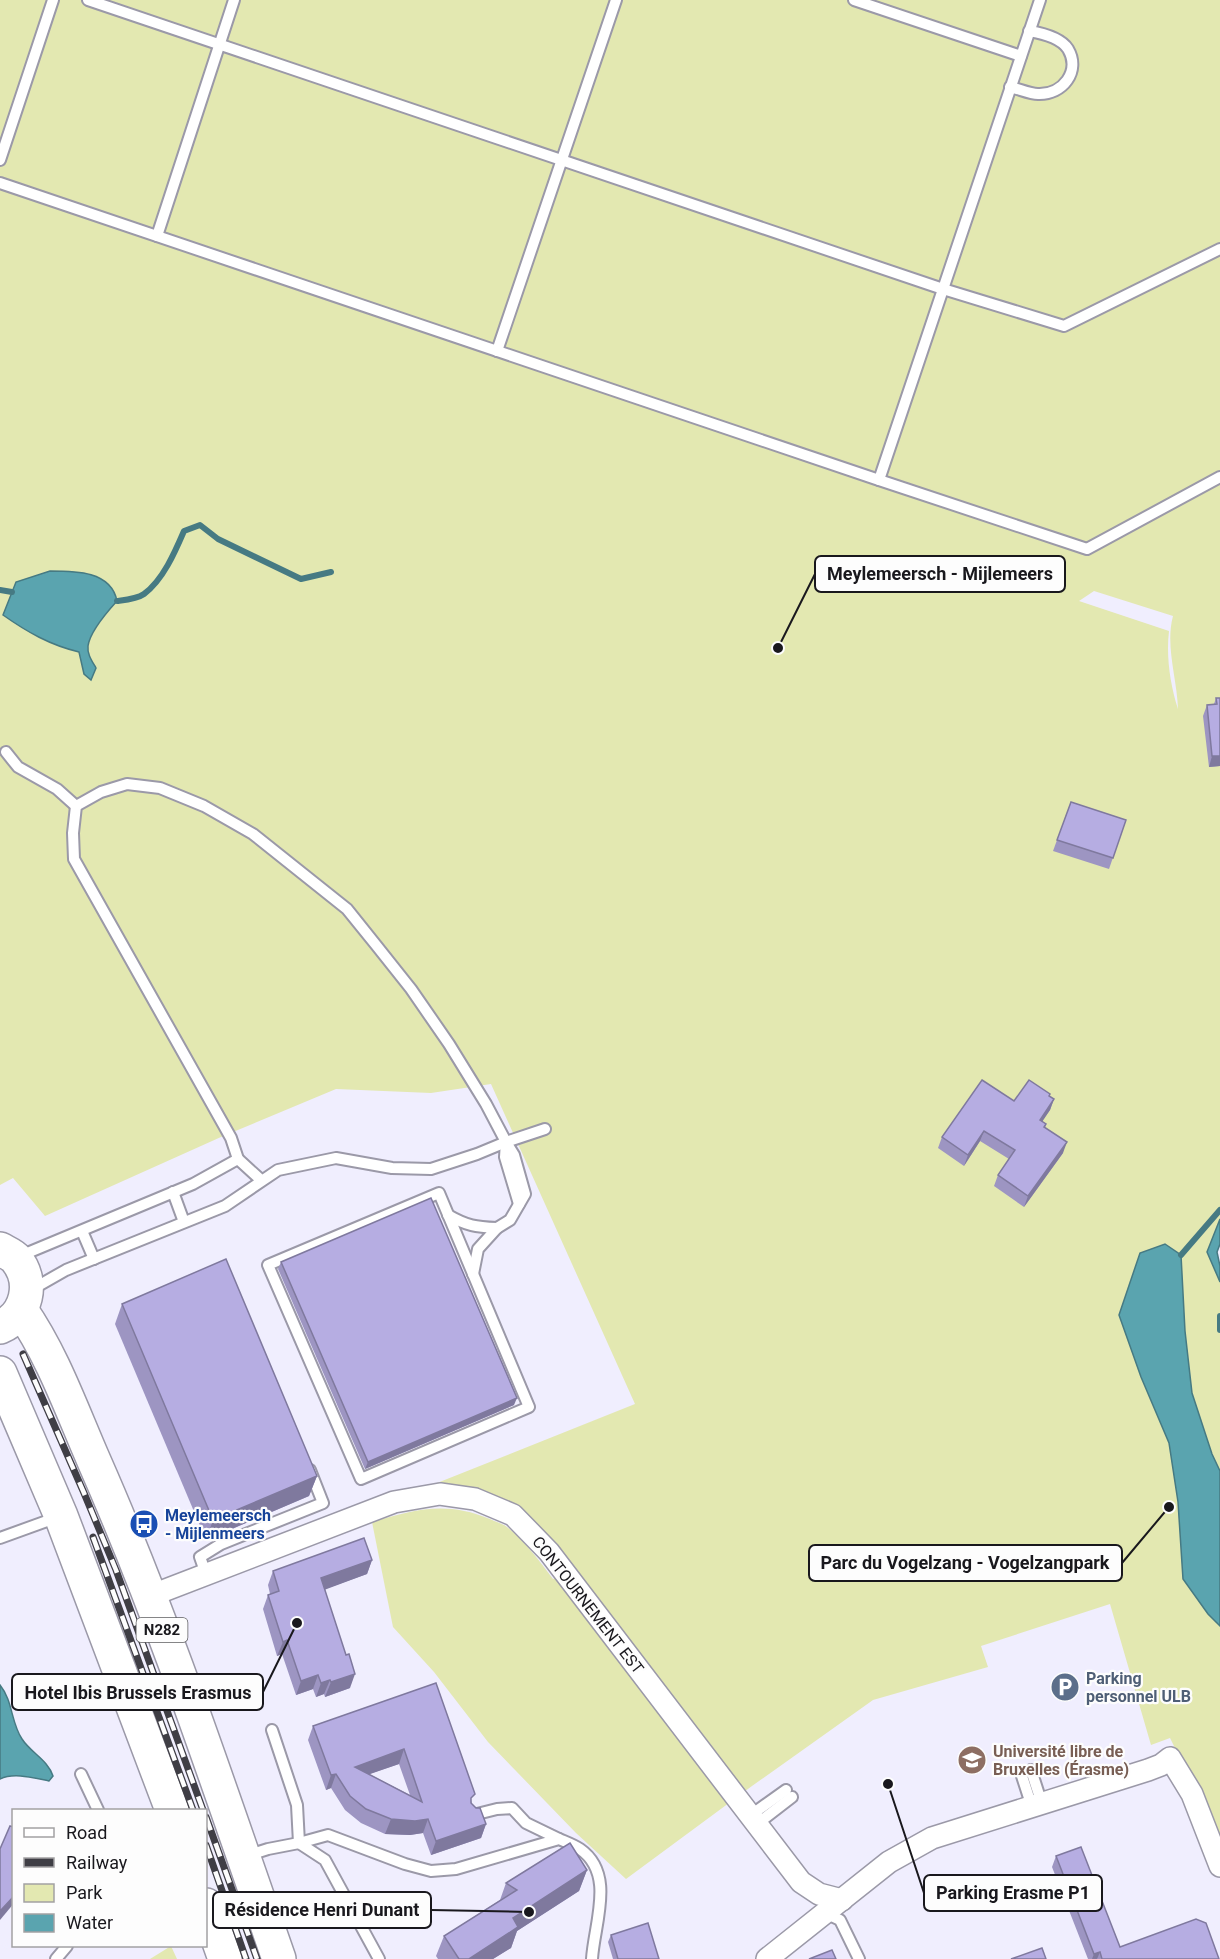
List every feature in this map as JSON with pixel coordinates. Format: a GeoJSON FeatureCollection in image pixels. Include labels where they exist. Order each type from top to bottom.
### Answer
{"type":"FeatureCollection","features":[{"type":"Feature","properties":{"kind":"main road","name":"N282"},"geometry":{"type":"LineString","coordinates":[[8,1254],[25,1273],[16,1310],[40,1339],[150,1596],[279,1959]]}},
{"type":"Feature","properties":{"kind":"main road"},"geometry":{"type":"LineString","coordinates":[[0,1373],[61,1516],[172,1809]]}},
{"type":"Feature","properties":{"kind":"main road"},"geometry":{"type":"LineString","coordinates":[[207,1908],[225,1959]]}},
{"type":"Feature","properties":{"kind":"street","name":"CONTOURNEMENT EST"},"geometry":{"type":"LineString","coordinates":[[150,1596],[394,1502],[440,1494],[475,1499],[513,1515],[549,1552],[801,1882],[834,1906]]}},
{"type":"Feature","properties":{"kind":"street"},"geometry":{"type":"LineString","coordinates":[[767,1959],[889,1862],[932,1838],[1148,1770],[1161,1765],[1170,1758],[1192,1794],[1220,1866]]}},
{"type":"Feature","properties":{"kind":"lane"},"geometry":{"type":"LineString","coordinates":[[0,160],[53,0]]}},
{"type":"Feature","properties":{"kind":"lane"},"geometry":{"type":"LineString","coordinates":[[88,0],[943,289],[1064,326],[1220,249]]}},
{"type":"Feature","properties":{"kind":"lane"},"geometry":{"type":"LineString","coordinates":[[157,236],[234,0]]}},
{"type":"Feature","properties":{"kind":"lane"},"geometry":{"type":"LineString","coordinates":[[497,351],[616,0]]}},
{"type":"Feature","properties":{"kind":"lane"},"geometry":{"type":"LineString","coordinates":[[854,0],[1021,56]]}},
{"type":"Feature","properties":{"kind":"lane"},"geometry":{"type":"LineString","coordinates":[[879,480],[1040,0]]}},
{"type":"Feature","properties":{"kind":"lane"},"geometry":{"type":"LineString","coordinates":[[1010,87],[1038,94],[1053,92],[1066,84],[1073,66],[1068,48],[1054,38],[1029,31]]}},
{"type":"Feature","properties":{"kind":"lane"},"geometry":{"type":"LineString","coordinates":[[0,183],[1087,549],[1220,477]]}},
{"type":"Feature","properties":{"kind":"lane"},"geometry":{"type":"LineString","coordinates":[[6,752],[18,767],[57,789],[76,806]]}},
{"type":"Feature","properties":{"kind":"lane"},"geometry":{"type":"LineString","coordinates":[[76,806],[101,792],[127,784],[160,788],[204,806],[253,834],[347,909],[411,989],[449,1044],[514,1155],[525,1194],[510,1220],[497,1227],[478,1249],[473,1275]]}},
{"type":"Feature","properties":{"kind":"lane"},"geometry":{"type":"LineString","coordinates":[[76,806],[73,833],[74,859],[231,1138],[238,1159],[261,1180]]}},
{"type":"Feature","properties":{"kind":"lane"},"geometry":{"type":"LineString","coordinates":[[16,1310],[66,1270],[225,1206],[278,1170],[336,1158],[392,1168],[431,1169],[545,1129]]}},
{"type":"Feature","properties":{"kind":"lane"},"geometry":{"type":"LineString","coordinates":[[8,1254],[82,1231],[217,1172],[238,1159]]}},
{"type":"Feature","properties":{"kind":"lane"},"geometry":{"type":"LineString","coordinates":[[173,1192],[184,1222]]}},
{"type":"Feature","properties":{"kind":"lane"},"geometry":{"type":"LineString","coordinates":[[439,1193],[473,1275],[529,1407],[361,1479],[268,1265],[439,1193]]}},
{"type":"Feature","properties":{"kind":"lane"},"geometry":{"type":"LineString","coordinates":[[448,1215],[475,1227],[497,1227]]}},
{"type":"Feature","properties":{"kind":"lane"},"geometry":{"type":"LineString","coordinates":[[82,1231],[94,1259]]}},
{"type":"Feature","properties":{"kind":"lane"},"geometry":{"type":"LineString","coordinates":[[206,1574],[200,1557],[221,1544],[323,1503],[305,1459]]}},
{"type":"Feature","properties":{"kind":"lane"},"geometry":{"type":"LineString","coordinates":[[0,1538],[61,1516]]}},
{"type":"Feature","properties":{"kind":"lane"},"geometry":{"type":"LineString","coordinates":[[272,1730],[297,1805],[299,1844]]}},
{"type":"Feature","properties":{"kind":"lane"},"geometry":{"type":"LineString","coordinates":[[1026,1772],[1037,1805]]}},
{"type":"Feature","properties":{"kind":"lane"},"geometry":{"type":"LineString","coordinates":[[81,1774],[98,1809]]}},
{"type":"Feature","properties":{"kind":"lane"},"geometry":{"type":"LineString","coordinates":[[754,1820],[789,1793]]}},
{"type":"Feature","properties":{"kind":"lane"},"geometry":{"type":"LineString","coordinates":[[473,1815],[512,1808],[526,1823],[581,1849],[597,1868],[601,1884],[592,1959]]}},
{"type":"Feature","properties":{"kind":"lane"},"geometry":{"type":"LineString","coordinates":[[243,1857],[328,1835],[405,1864],[432,1871],[456,1869],[559,1839]]}},
{"type":"Feature","properties":{"kind":"lane"},"geometry":{"type":"LineString","coordinates":[[299,1844],[325,1860],[379,1959]]}},
{"type":"Feature","properties":{"kind":"lane"},"geometry":{"type":"LineString","coordinates":[[834,1906],[859,1959]]}},
{"type":"Feature","properties":{"kind":"lane"},"geometry":{"type":"LineString","coordinates":[[56,1959],[66,1947]]}},
{"type":"Feature","properties":{"kind":"green space"},"geometry":{"type":"Polygon","coordinates":[[[0,0],[1220,0],[1220,1240],[1217,1252],[1220,1267],[1220,1836],[1203,1791],[1179,1756],[1170,1738],[1151,1745],[1110,1604],[981,1646],[988,1667],[873,1700],[626,1879],[576,1833],[488,1742],[434,1672],[393,1627],[372,1522],[431,1509],[474,1513],[503,1524],[513,1532],[553,1579],[574,1571],[558,1547],[432,1485],[635,1404],[491,1084],[431,1093],[336,1089],[221,1137],[45,1216],[13,1178],[0,1185],[0,0]],[[1094,591],[1079,601],[1169,631],[1169,670],[1178,709],[1170,639],[1173,616],[1094,591]]]}},
{"type":"Feature","properties":{"kind":"green space"},"geometry":{"type":"Polygon","coordinates":[[[171,1947],[177,1959],[150,1959],[171,1947]]]}},
{"type":"Feature","properties":{"kind":"water"},"geometry":{"type":"Polygon","coordinates":[[[50,571],[71,571],[100,578],[108,584],[117,601],[89,640],[88,652],[96,668],[91,680],[84,674],[79,652],[39,637],[3,615],[16,582],[50,571]]]}},
{"type":"Feature","properties":{"kind":"water"},"geometry":{"type":"Polygon","coordinates":[[[1220,1219],[1220,1244],[1217,1252],[1220,1282],[1207,1252],[1220,1219]]]}},
{"type":"Feature","properties":{"kind":"water"},"geometry":{"type":"Polygon","coordinates":[[[1165,1244],[1181,1255],[1185,1331],[1192,1393],[1220,1471],[1220,1626],[1208,1614],[1183,1579],[1178,1502],[1169,1443],[1141,1377],[1119,1315],[1140,1253],[1165,1244]]]}},
{"type":"Feature","properties":{"kind":"water"},"geometry":{"type":"Polygon","coordinates":[[[0,1685],[7,1698],[18,1733],[51,1770],[53,1776],[49,1781],[18,1776],[0,1779],[0,1685]]]}},
{"type":"Feature","properties":{"kind":"building"},"geometry":{"type":"Polygon","coordinates":[[[1216,698],[1220,698],[1220,756],[1212,756],[1207,705],[1217,704],[1216,698]]]}},
{"type":"Feature","properties":{"kind":"building"},"geometry":{"type":"Polygon","coordinates":[[[1071,802],[1126,820],[1113,858],[1057,840],[1071,802]]]}},
{"type":"Feature","properties":{"kind":"building"},"geometry":{"type":"Polygon","coordinates":[[[982,1080],[1014,1101],[1029,1080],[1054,1099],[1040,1120],[1046,1124],[1044,1127],[1067,1142],[1028,1196],[998,1175],[1015,1150],[984,1131],[968,1155],[942,1137],[982,1080]]]}},
{"type":"Feature","properties":{"kind":"building"},"geometry":{"type":"Polygon","coordinates":[[[431,1198],[517,1398],[368,1462],[281,1262],[431,1198]]]}},
{"type":"Feature","properties":{"kind":"building"},"geometry":{"type":"Polygon","coordinates":[[[226,1259],[317,1476],[213,1520],[122,1304],[226,1259]]]}},
{"type":"Feature","properties":{"kind":"building"},"geometry":{"type":"Polygon","coordinates":[[[364,1538],[372,1560],[321,1578],[346,1655],[349,1654],[355,1674],[331,1682],[330,1680],[321,1683],[318,1675],[301,1681],[287,1640],[283,1642],[268,1595],[279,1591],[273,1571],[364,1538]]]}},
{"type":"Feature","properties":{"kind":"building"},"geometry":{"type":"Polygon","coordinates":[[[436,1683],[475,1794],[471,1798],[471,1803],[476,1808],[480,1808],[486,1824],[436,1841],[428,1819],[415,1821],[391,1819],[366,1809],[350,1796],[336,1774],[331,1775],[313,1726],[436,1683]],[[404,1749],[355,1767],[422,1802],[404,1749]]]}},
{"type":"Feature","properties":{"kind":"building"},"geometry":{"type":"Polygon","coordinates":[[[10,1826],[12,1826],[12,1898],[0,1911],[0,1849],[10,1826]]]}},
{"type":"Feature","properties":{"kind":"building"},"geometry":{"type":"Polygon","coordinates":[[[570,1843],[587,1870],[513,1918],[518,1927],[469,1959],[459,1959],[444,1936],[517,1890],[506,1883],[570,1843]]]}},
{"type":"Feature","properties":{"kind":"building"},"geometry":{"type":"Polygon","coordinates":[[[1081,1847],[1120,1947],[1196,1919],[1206,1923],[1219,1959],[1102,1959],[1100,1952],[1094,1954],[1056,1856],[1081,1847]]]}},
{"type":"Feature","properties":{"kind":"building"},"geometry":{"type":"Polygon","coordinates":[[[648,1923],[659,1959],[618,1959],[611,1935],[648,1923]]]}},
{"type":"Feature","properties":{"kind":"building"},"geometry":{"type":"Polygon","coordinates":[[[1042,1948],[1046,1959],[1011,1959],[1042,1948]]]}},
{"type":"Feature","properties":{"kind":"building"},"geometry":{"type":"Polygon","coordinates":[[[832,1950],[836,1959],[809,1959],[832,1950]]]}},
{"type":"Feature","properties":{"kind":"waterway"},"geometry":{"type":"LineString","coordinates":[[117,601],[138,597],[151,588],[168,565],[184,531],[200,525],[218,539],[301,579],[331,572]]}},
{"type":"Feature","properties":{"kind":"waterway"},"geometry":{"type":"LineString","coordinates":[[0,590],[12,592]]}},
{"type":"Feature","properties":{"kind":"waterway"},"geometry":{"type":"LineString","coordinates":[[1181,1255],[1220,1210]]}},
{"type":"Feature","properties":{"kind":"waterway"},"geometry":{"type":"LineString","coordinates":[[1220,1316],[1220,1330]]}},
{"type":"Feature","properties":{"kind":"railway"},"geometry":{"type":"LineString","coordinates":[[23,1354],[116,1570],[203,1809]]}},
{"type":"Feature","properties":{"kind":"railway"},"geometry":{"type":"LineString","coordinates":[[93,1537],[193,1809]]}},
{"type":"Feature","properties":{"kind":"railway"},"geometry":{"type":"LineString","coordinates":[[207,1820],[257,1959]]}},
{"type":"Feature","properties":{"kind":"railway"},"geometry":{"type":"LineString","coordinates":[[207,1848],[246,1959]]}},
{"type":"Feature","properties":{"kind":"place","name":"Meylemeersch - Mijlemeers"},"geometry":{"type":"Point","coordinates":[778,648]}},
{"type":"Feature","properties":{"kind":"place","name":"Parc du Vogelzang - Vogelzangpark"},"geometry":{"type":"Point","coordinates":[1169,1507]}},
{"type":"Feature","properties":{"kind":"place","name":"Meylemeersch - Mijlenmeers"},"geometry":{"type":"Point","coordinates":[144,1524]}},
{"type":"Feature","properties":{"kind":"place","name":"Hotel Ibis Brussels Erasmus"},"geometry":{"type":"Point","coordinates":[297,1623]}},
{"type":"Feature","properties":{"kind":"place","name":"Parking personnel ULB"},"geometry":{"type":"Point","coordinates":[1065,1687]}},
{"type":"Feature","properties":{"kind":"place","name":"Université libre de Bruxelles (Érasme)"},"geometry":{"type":"Point","coordinates":[972,1760]}},
{"type":"Feature","properties":{"kind":"place","name":"Parking Erasme P1"},"geometry":{"type":"Point","coordinates":[888,1784]}},
{"type":"Feature","properties":{"kind":"place","name":"Résidence Henri Dunant"},"geometry":{"type":"Point","coordinates":[529,1912]}}]}
